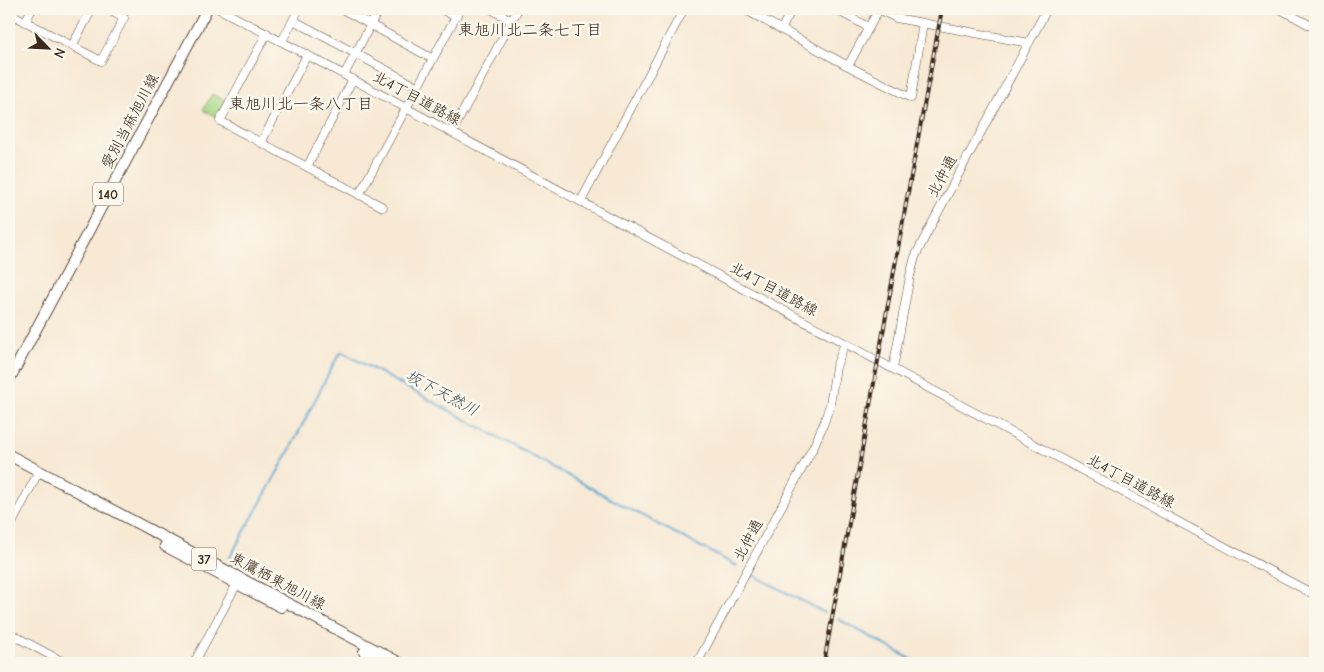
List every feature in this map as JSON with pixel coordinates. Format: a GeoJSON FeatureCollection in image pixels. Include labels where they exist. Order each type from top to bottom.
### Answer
{"type":"FeatureCollection","features":[{"type":"Feature","properties":{"kind":"main road","name":"愛別当麻旭川線"},"geometry":{"type":"LineString","coordinates":[[9,380],[206,9]]}},
{"type":"Feature","properties":{"kind":"main road","name":"東鷹栖東旭川線"},"geometry":{"type":"LineString","coordinates":[[9,455],[38,474],[238,581],[385,663]]}},
{"type":"Feature","properties":{"kind":"main road","name":"東鷹栖東旭川線"},"geometry":{"type":"LineString","coordinates":[[9,462],[38,474]]}},
{"type":"Feature","properties":{"kind":"main road","name":"東鷹栖東旭川線"},"geometry":{"type":"LineString","coordinates":[[238,581],[400,663]]}},
{"type":"Feature","properties":{"kind":"street"},"geometry":{"type":"LineString","coordinates":[[25,22],[32,9]]}},
{"type":"Feature","properties":{"kind":"street"},"geometry":{"type":"LineString","coordinates":[[72,46],[92,9]]}},
{"type":"Feature","properties":{"kind":"street"},"geometry":{"type":"LineString","coordinates":[[9,13],[101,61],[124,18],[107,9]]}},
{"type":"Feature","properties":{"kind":"street","name":"北4丁目道路線"},"geometry":{"type":"LineString","coordinates":[[220,9],[1315,595]]}},
{"type":"Feature","properties":{"kind":"street"},"geometry":{"type":"LineString","coordinates":[[282,41],[299,9]]}},
{"type":"Feature","properties":{"kind":"street"},"geometry":{"type":"LineString","coordinates":[[342,9],[433,59]]}},
{"type":"Feature","properties":{"kind":"street"},"geometry":{"type":"LineString","coordinates":[[344,75],[379,9]]}},
{"type":"Feature","properties":{"kind":"street"},"geometry":{"type":"LineString","coordinates":[[440,9],[456,17]]}},
{"type":"Feature","properties":{"kind":"street"},"geometry":{"type":"LineString","coordinates":[[359,195],[460,9]]}},
{"type":"Feature","properties":{"kind":"street"},"geometry":{"type":"LineString","coordinates":[[491,9],[512,20]]}},
{"type":"Feature","properties":{"kind":"street"},"geometry":{"type":"LineString","coordinates":[[452,132],[518,9]]}},
{"type":"Feature","properties":{"kind":"street"},"geometry":{"type":"LineString","coordinates":[[581,201],[684,9]]}},
{"type":"Feature","properties":{"kind":"street"},"geometry":{"type":"LineString","coordinates":[[744,9],[911,98],[923,23]]}},
{"type":"Feature","properties":{"kind":"street"},"geometry":{"type":"LineString","coordinates":[[782,28],[792,9]]}},
{"type":"Feature","properties":{"kind":"street"},"geometry":{"type":"LineString","coordinates":[[835,9],[868,27]]}},
{"type":"Feature","properties":{"kind":"street"},"geometry":{"type":"LineString","coordinates":[[848,66],[868,27],[880,9],[896,18],[1029,43]]}},
{"type":"Feature","properties":{"kind":"street","name":"北仲通"},"geometry":{"type":"LineString","coordinates":[[893,369],[910,276],[916,257],[928,231],[1047,9]]}},
{"type":"Feature","properties":{"kind":"street"},"geometry":{"type":"LineString","coordinates":[[1280,9],[1315,28]]}},
{"type":"Feature","properties":{"kind":"street"},"geometry":{"type":"LineString","coordinates":[[293,20],[356,52],[418,87]]}},
{"type":"Feature","properties":{"kind":"street"},"geometry":{"type":"LineString","coordinates":[[267,33],[220,121],[383,207]]}},
{"type":"Feature","properties":{"kind":"street"},"geometry":{"type":"LineString","coordinates":[[261,143],[307,55]]}},
{"type":"Feature","properties":{"kind":"street"},"geometry":{"type":"LineString","coordinates":[[307,167],[353,80]]}},
{"type":"Feature","properties":{"kind":"street","name":"北仲通"},"geometry":{"type":"LineString","coordinates":[[698,663],[813,448],[824,424],[836,367],[845,343]]}},
{"type":"Feature","properties":{"kind":"street"},"geometry":{"type":"LineString","coordinates":[[9,529],[38,474]]}},
{"type":"Feature","properties":{"kind":"street"},"geometry":{"type":"LineString","coordinates":[[194,663],[238,581]]}},
{"type":"Feature","properties":{"kind":"street"},"geometry":{"type":"LineString","coordinates":[[9,633],[65,663]]}},
{"type":"Feature","properties":{"kind":"green space"},"geometry":{"type":"Polygon","coordinates":[[[212,94],[226,101],[217,117],[203,110],[212,94]]]}},
{"type":"Feature","properties":{"kind":"waterway","name":"坂下天然川"},"geometry":{"type":"LineString","coordinates":[[229,559],[286,457],[334,363],[342,352],[737,566]]}},
{"type":"Feature","properties":{"kind":"waterway","name":"坂下天然川"},"geometry":{"type":"LineString","coordinates":[[753,575],[825,613]]}},
{"type":"Feature","properties":{"kind":"waterway","name":"坂下天然川"},"geometry":{"type":"LineString","coordinates":[[838,619],[918,663]]}},
{"type":"Feature","properties":{"kind":"railway"},"geometry":{"type":"LineString","coordinates":[[824,663],[942,9]]}},
{"type":"Feature","properties":{"kind":"district","name":"東旭川北二条七丁目"},"geometry":{"type":"Point","coordinates":[530,30]}},
{"type":"Feature","properties":{"kind":"district","name":"東旭川北一条八丁目"},"geometry":{"type":"Point","coordinates":[301,104]}}]}
